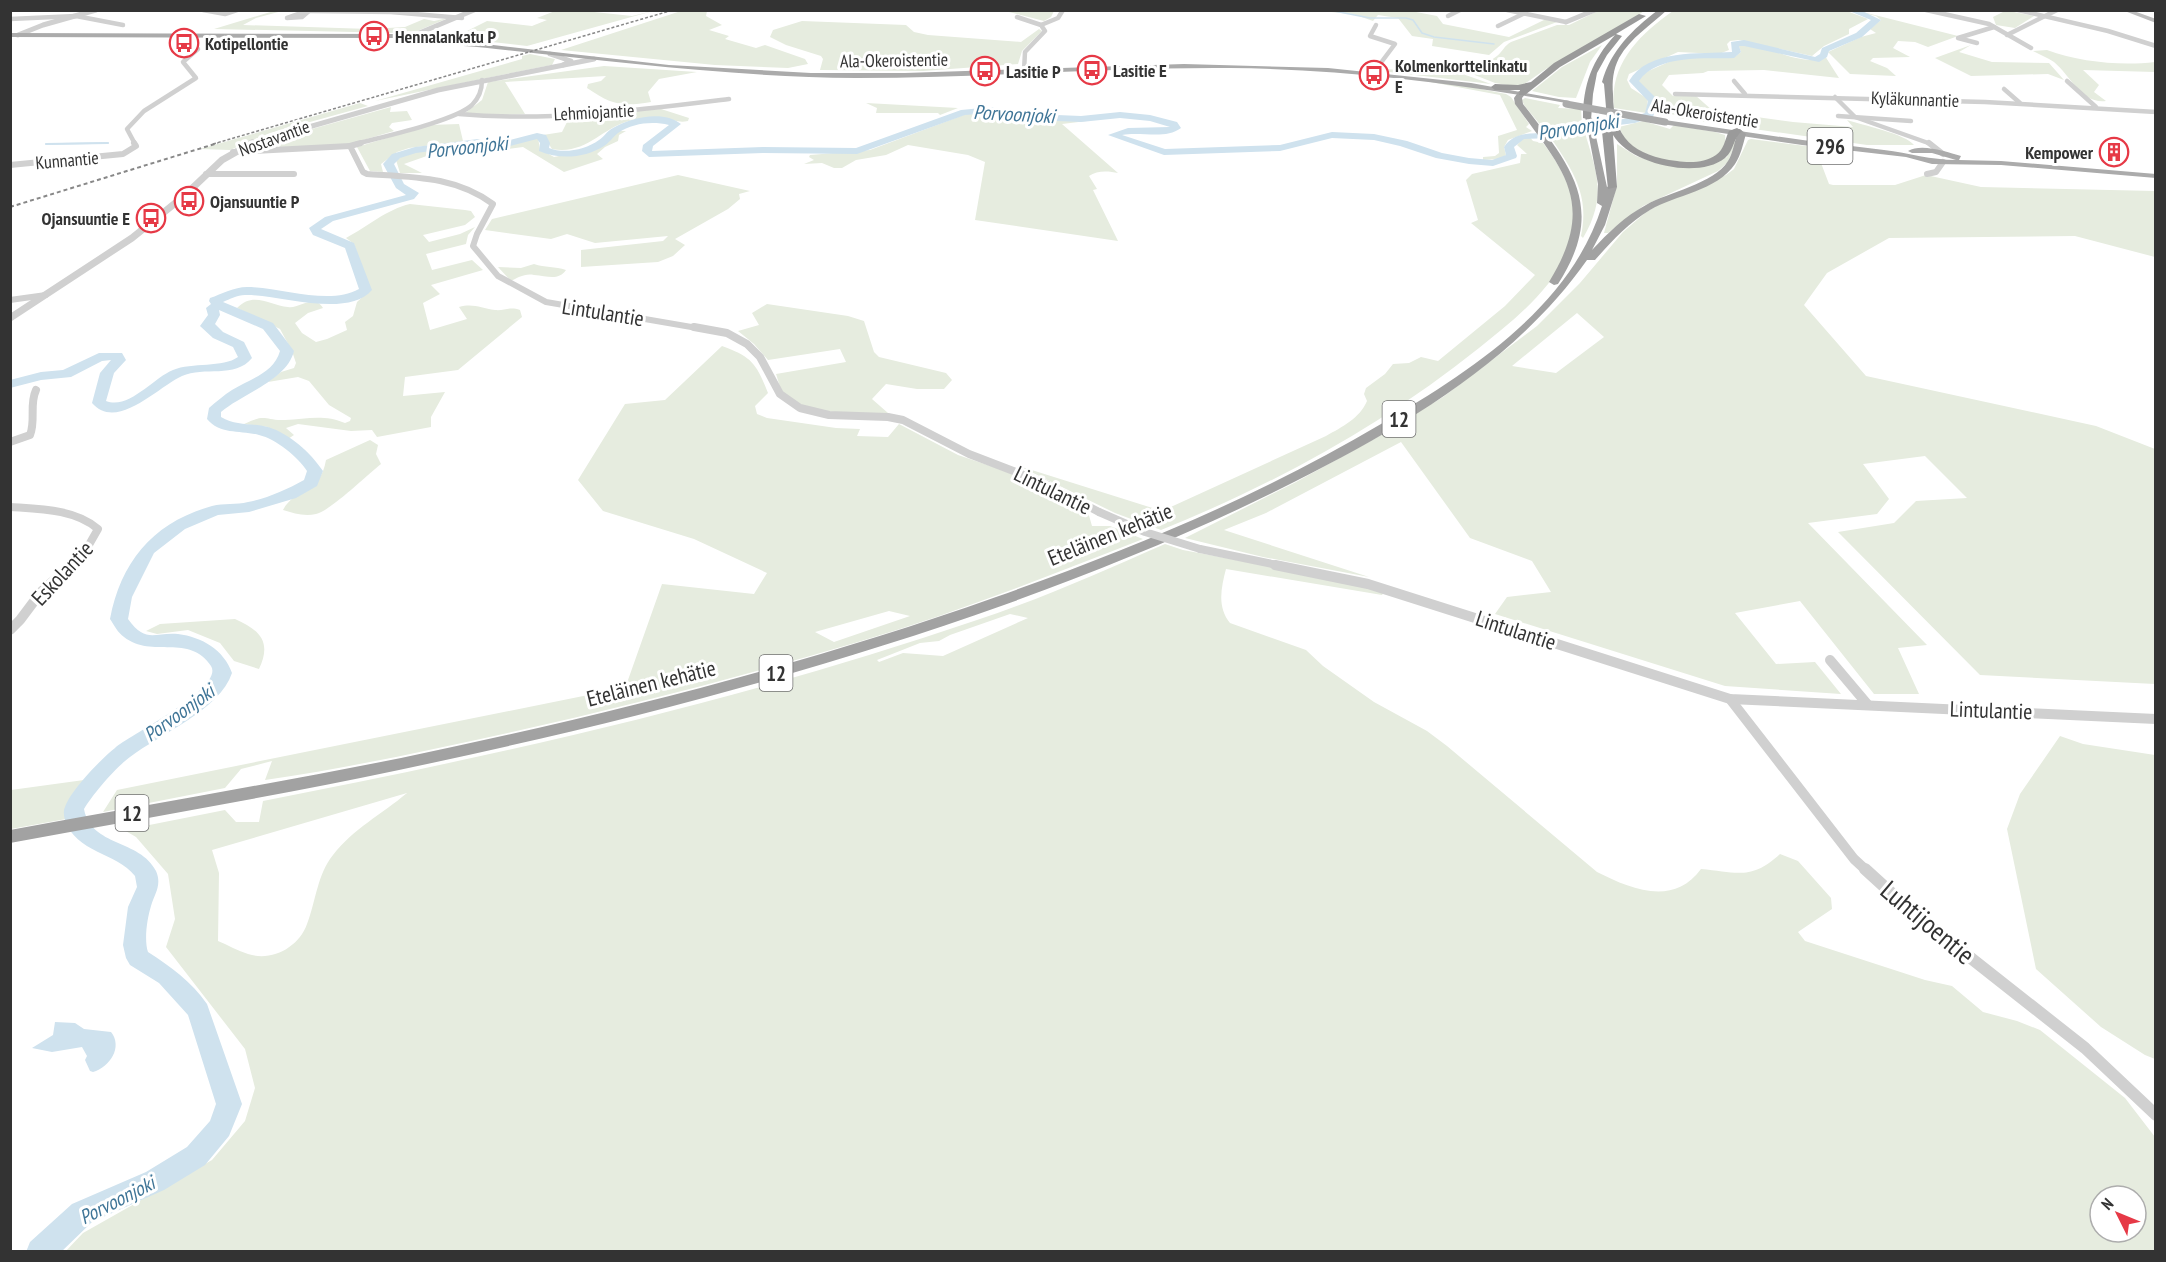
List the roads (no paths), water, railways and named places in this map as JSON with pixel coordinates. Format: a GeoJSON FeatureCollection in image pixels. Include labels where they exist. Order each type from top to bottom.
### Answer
{"type":"FeatureCollection","features":[{"type":"Feature","properties":{"kind":"highway"},"geometry":{"type":"LineString","coordinates":[[1534,314],[1564,269],[1579,231],[1577,194],[1566,168],[1518,104],[1521,94],[1557,65],[1652,10]]}},
{"type":"Feature","properties":{"kind":"highway","name":"Eteläinen kehätie"},"geometry":{"type":"LineString","coordinates":[[1534,314],[1580,254],[1599,217],[1604,191],[1588,118],[1588,85],[1596,63],[1621,34],[1652,10]]}},
{"type":"Feature","properties":{"kind":"highway","name":"Eteläinen kehätie"},"geometry":{"type":"LineString","coordinates":[[10,837],[454,753],[577,725],[813,662],[919,629],[1063,578],[1182,529],[1278,484],[1379,425],[1450,379],[1534,314],[1560,290],[1586,254],[1600,229],[1612,187],[1608,71],[1613,60],[1631,36],[1664,10]]}},
{"type":"Feature","properties":{"kind":"highway"},"geometry":{"type":"LineString","coordinates":[[1495,87],[1518,88],[1536,82]]}},
{"type":"Feature","properties":{"kind":"highway"},"geometry":{"type":"LineString","coordinates":[[1611,130],[1633,152],[1656,160],[1679,164],[1701,164],[1718,159],[1737,133]]}},
{"type":"Feature","properties":{"kind":"highway"},"geometry":{"type":"LineString","coordinates":[[1534,314],[1563,292],[1601,247],[1628,221],[1657,202],[1711,178],[1727,168],[1733,159],[1737,133]]}},
{"type":"Feature","properties":{"kind":"main road"},"geometry":{"type":"LineString","coordinates":[[2124,10],[2156,21]]}},
{"type":"Feature","properties":{"kind":"main road"},"geometry":{"type":"LineString","coordinates":[[13,36],[192,34],[396,38],[420,36]]}},
{"type":"Feature","properties":{"kind":"main road"},"geometry":{"type":"LineString","coordinates":[[411,41],[420,36]]}},
{"type":"Feature","properties":{"kind":"main road","name":"Ala-Okeroistentie"},"geometry":{"type":"LineString","coordinates":[[420,36],[447,42]]}},
{"type":"Feature","properties":{"kind":"main road","name":"Ala-Okeroistentie"},"geometry":{"type":"LineString","coordinates":[[396,38],[711,70],[812,75],[914,75],[1213,66],[1374,72],[1495,87],[1521,94]]}},
{"type":"Feature","properties":{"kind":"main road","name":"Ala-Okeroistentie"},"geometry":{"type":"LineString","coordinates":[[1450,81],[1737,133],[1945,158]]}},
{"type":"Feature","properties":{"kind":"main road"},"geometry":{"type":"LineString","coordinates":[[1945,158],[2156,176]]}},
{"type":"Feature","properties":{"kind":"street"},"geometry":{"type":"LineString","coordinates":[[203,10],[225,14],[237,10]]}},
{"type":"Feature","properties":{"kind":"street"},"geometry":{"type":"LineString","coordinates":[[310,11],[365,11],[460,18],[474,10]]}},
{"type":"Feature","properties":{"kind":"street"},"geometry":{"type":"LineString","coordinates":[[420,36],[479,10]]}},
{"type":"Feature","properties":{"kind":"street"},"geometry":{"type":"LineString","coordinates":[[1041,25],[1058,18],[1063,10]]}},
{"type":"Feature","properties":{"kind":"street"},"geometry":{"type":"LineString","coordinates":[[1448,16],[1461,10]]}},
{"type":"Feature","properties":{"kind":"street"},"geometry":{"type":"LineString","coordinates":[[1507,10],[1566,22],[1595,10]]}},
{"type":"Feature","properties":{"kind":"street"},"geometry":{"type":"LineString","coordinates":[[1498,26],[1531,10]]}},
{"type":"Feature","properties":{"kind":"street"},"geometry":{"type":"LineString","coordinates":[[1926,10],[1978,21],[1994,27],[2031,48]]}},
{"type":"Feature","properties":{"kind":"street"},"geometry":{"type":"LineString","coordinates":[[2018,10],[2108,31],[2156,46]]}},
{"type":"Feature","properties":{"kind":"street"},"geometry":{"type":"LineString","coordinates":[[2007,35],[2057,10]]}},
{"type":"Feature","properties":{"kind":"street"},"geometry":{"type":"LineString","coordinates":[[13,36],[92,11]]}},
{"type":"Feature","properties":{"kind":"street"},"geometry":{"type":"LineString","coordinates":[[10,19],[76,16],[123,24]]}},
{"type":"Feature","properties":{"kind":"street"},"geometry":{"type":"LineString","coordinates":[[1017,17],[1041,25],[1045,31],[1023,57],[1024,71]]}},
{"type":"Feature","properties":{"kind":"street"},"geometry":{"type":"LineString","coordinates":[[1374,72],[1395,44],[1370,36],[1376,25]]}},
{"type":"Feature","properties":{"kind":"street"},"geometry":{"type":"LineString","coordinates":[[1977,44],[1958,38],[1994,27]]}},
{"type":"Feature","properties":{"kind":"street","name":"Kunnantie"},"geometry":{"type":"LineString","coordinates":[[10,165],[123,154],[136,146],[127,129],[135,119],[196,78],[183,62],[198,49],[186,42],[192,34]]}},
{"type":"Feature","properties":{"kind":"street"},"geometry":{"type":"LineString","coordinates":[[550,54],[568,58],[571,61],[566,64]]}},
{"type":"Feature","properties":{"kind":"street","name":"Nostavantie"},"geometry":{"type":"LineString","coordinates":[[551,68],[586,58]]}},
{"type":"Feature","properties":{"kind":"street","name":"Nostavantie"},"geometry":{"type":"LineString","coordinates":[[10,318],[140,232],[184,196],[206,174],[234,152],[255,141],[287,130],[482,80],[594,59]]}},
{"type":"Feature","properties":{"kind":"street"},"geometry":{"type":"LineString","coordinates":[[234,152],[350,146],[459,114],[469,109],[479,98],[482,80]]}},
{"type":"Feature","properties":{"kind":"street"},"geometry":{"type":"LineString","coordinates":[[1734,81],[1745,94]]}},
{"type":"Feature","properties":{"kind":"street"},"geometry":{"type":"LineString","coordinates":[[2067,81],[2097,107]]}},
{"type":"Feature","properties":{"kind":"street"},"geometry":{"type":"LineString","coordinates":[[2004,90],[2019,103]]}},
{"type":"Feature","properties":{"kind":"street","name":"Kyläkunnantie"},"geometry":{"type":"LineString","coordinates":[[1675,94],[1745,94],[2019,103],[2156,112]]}},
{"type":"Feature","properties":{"kind":"street"},"geometry":{"type":"LineString","coordinates":[[1835,97],[1855,117],[1921,140],[1945,158],[1936,172],[1929,173],[1930,165],[1921,155],[1927,147],[1921,140]]}},
{"type":"Feature","properties":{"kind":"street"},"geometry":{"type":"LineString","coordinates":[[2043,97],[2052,105]]}},
{"type":"Feature","properties":{"kind":"street","name":"Lehmiojantie"},"geometry":{"type":"LineString","coordinates":[[459,114],[491,117],[630,111],[729,99]]}},
{"type":"Feature","properties":{"kind":"street"},"geometry":{"type":"LineString","coordinates":[[1838,116],[1911,121]]}},
{"type":"Feature","properties":{"kind":"street","name":"Lintulantie"},"geometry":{"type":"LineString","coordinates":[[350,146],[363,172],[432,178],[483,195],[493,204],[489,215],[475,232],[473,246],[498,276],[546,302],[727,333],[747,344],[760,357],[780,394],[800,408],[829,415],[888,417],[903,420],[969,454],[1042,482],[1099,512],[1157,537],[1200,549],[1368,584],[1730,699],[2128,716],[2156,720]]}},
{"type":"Feature","properties":{"kind":"street"},"geometry":{"type":"LineString","coordinates":[[206,174],[294,174]]}},
{"type":"Feature","properties":{"kind":"street"},"geometry":{"type":"LineString","coordinates":[[10,300],[46,295]]}},
{"type":"Feature","properties":{"kind":"street"},"geometry":{"type":"LineString","coordinates":[[10,442],[30,435],[32,431],[30,399],[36,390]]}},
{"type":"Feature","properties":{"kind":"street","name":"Eskolantie"},"geometry":{"type":"LineString","coordinates":[[10,507],[66,515],[93,523],[98,529],[89,545],[33,600],[19,624],[10,630]]}},
{"type":"Feature","properties":{"kind":"street"},"geometry":{"type":"LineString","coordinates":[[1830,660],[1868,705]]}},
{"type":"Feature","properties":{"kind":"street","name":"Luhtijoentie"},"geometry":{"type":"LineString","coordinates":[[1730,699],[1854,859],[1910,910],[2085,1048],[2156,1115]]}},
{"type":"Feature","properties":{"kind":"water"},"geometry":{"type":"Polygon","coordinates":[[[55,1022],[75,1023],[84,1029],[111,1032],[116,1044],[113,1056],[105,1066],[93,1072],[90,1071],[85,1060],[87,1056],[82,1047],[52,1052],[32,1048],[53,1035],[55,1022]]]}},
{"type":"Feature","properties":{"kind":"waterway"},"geometry":{"type":"LineString","coordinates":[[1329,10],[1370,18],[1406,18],[1413,20],[1422,33],[1434,37],[1494,44]]}},
{"type":"Feature","properties":{"kind":"waterway","name":"Porvoonjoki"},"geometry":{"type":"LineString","coordinates":[[218,305],[215,301],[237,292],[247,291],[329,300],[344,299],[366,290],[350,246],[317,233],[315,228],[329,219],[410,197],[413,193],[400,186],[388,164],[396,156],[415,150],[478,142],[495,147],[537,136],[542,137],[545,143],[543,149],[549,152],[564,154],[581,152],[603,142],[612,133],[626,125],[660,120],[676,124],[648,145],[649,154],[763,150],[857,151],[964,112],[992,110],[1033,117],[1081,119],[1120,115],[1150,118],[1173,124],[1176,128],[1161,131],[1128,131],[1113,135],[1164,152],[1280,148],[1332,135],[1374,137],[1403,143],[1440,156],[1493,163],[1512,156],[1509,147],[1518,138],[1545,136],[1587,126],[1627,122],[1650,115],[1653,100],[1634,81],[1642,72],[1664,61],[1693,55],[1734,55],[1737,52],[1734,44],[1744,43],[1816,60],[1824,55],[1825,50],[1859,35],[1877,20],[1851,10]]}},
{"type":"Feature","properties":{"kind":"waterway"},"geometry":{"type":"LineString","coordinates":[[46,144],[108,143]]}},
{"type":"Feature","properties":{"kind":"waterway"},"geometry":{"type":"LineString","coordinates":[[10,384],[41,376],[66,374],[99,357],[117,356],[119,360],[105,376],[99,403],[109,407],[119,407],[130,403],[177,373],[191,369],[237,364],[245,358],[239,345],[218,335],[214,329],[207,326],[214,315],[212,308],[218,305]]}},
{"type":"Feature","properties":{"kind":"waterway","name":"Porvoonjoki"},"geometry":{"type":"LineString","coordinates":[[40,1252],[82,1213],[155,1181],[196,1156],[220,1128],[229,1104],[199,1011],[189,997],[167,976],[138,958],[134,945],[139,907],[148,887],[146,873],[117,850],[99,845],[84,832],[76,821],[74,809],[81,797],[121,753],[198,703],[220,682],[223,673],[219,662],[199,646],[177,640],[151,643],[129,633],[119,619],[123,597],[147,550],[179,526],[215,510],[249,507],[290,495],[311,483],[315,471],[303,454],[265,431],[228,427],[214,419],[214,411],[228,399],[281,366],[287,351],[268,326],[218,305]]}},
{"type":"Feature","properties":{"kind":"railway"},"geometry":{"type":"LineString","coordinates":[[213,144],[673,10]]}},
{"type":"Feature","properties":{"kind":"railway"},"geometry":{"type":"LineString","coordinates":[[10,207],[218,143]]}},
{"type":"Feature","properties":{"kind":"place","name":"Hennalankatu P"},"geometry":{"type":"Point","coordinates":[374,36]}},
{"type":"Feature","properties":{"kind":"place","name":"Kotipellontie"},"geometry":{"type":"Point","coordinates":[184,43]}},
{"type":"Feature","properties":{"kind":"place","name":"Lasitie E"},"geometry":{"type":"Point","coordinates":[1092,70]}},
{"type":"Feature","properties":{"kind":"place","name":"Lasitie P"},"geometry":{"type":"Point","coordinates":[985,71]}},
{"type":"Feature","properties":{"kind":"place","name":"Kolmenkorttelinkatu E"},"geometry":{"type":"Point","coordinates":[1374,75]}},
{"type":"Feature","properties":{"kind":"place","name":"Kempower"},"geometry":{"type":"Point","coordinates":[2114,152]}},
{"type":"Feature","properties":{"kind":"place","name":"Ojansuuntie P"},"geometry":{"type":"Point","coordinates":[189,201]}},
{"type":"Feature","properties":{"kind":"place","name":"Ojansuuntie E"},"geometry":{"type":"Point","coordinates":[151,218]}}]}
